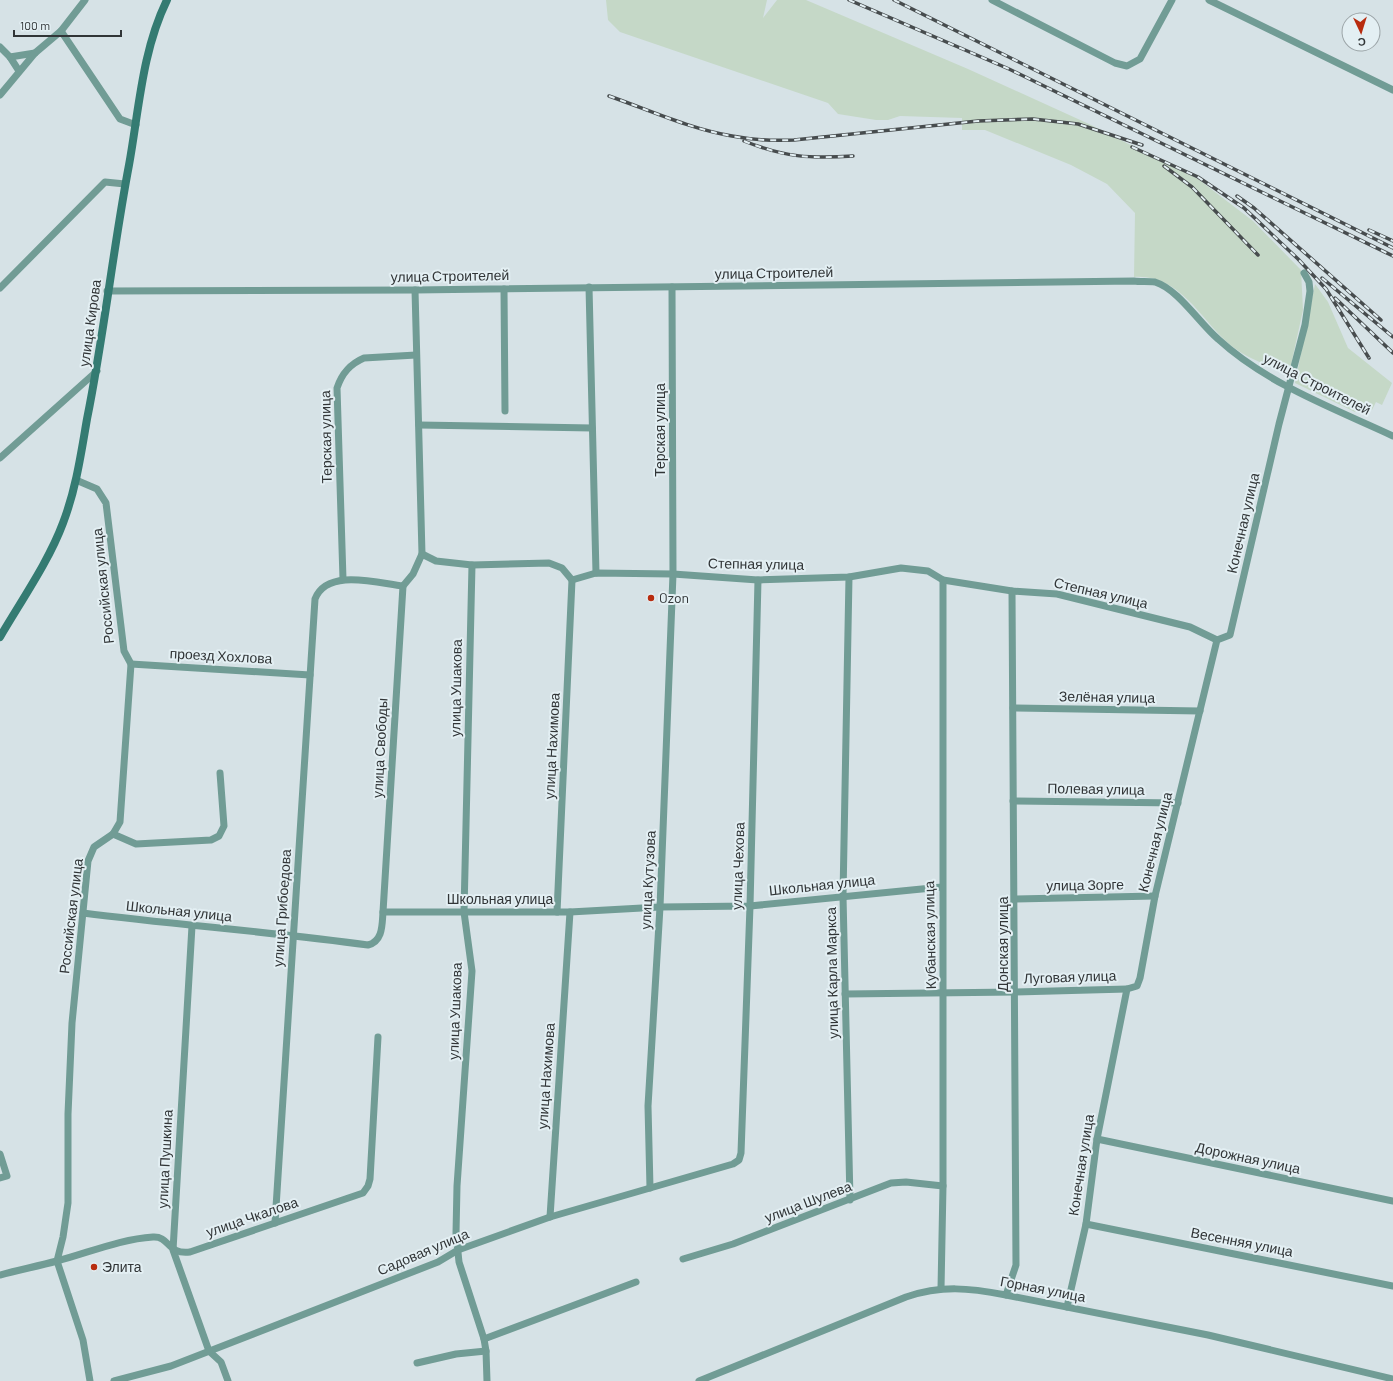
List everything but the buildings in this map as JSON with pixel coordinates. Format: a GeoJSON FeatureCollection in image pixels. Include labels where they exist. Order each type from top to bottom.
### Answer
{"type":"FeatureCollection","features":[{"type":"Feature","properties":{"kind":"main road","name":"улица Кирова"},"geometry":{"type":"LineString","coordinates":[[0,636],[34,580],[63,524],[76,480],[97,371],[107,291],[147,59],[157,21],[167,0]]}},
{"type":"Feature","properties":{"kind":"street"},"geometry":{"type":"LineString","coordinates":[[0,95],[35,53],[60,31],[84,0]]}},
{"type":"Feature","properties":{"kind":"street"},"geometry":{"type":"LineString","coordinates":[[992,0],[1120,65],[1127,66],[1140,59],[1172,0]]}},
{"type":"Feature","properties":{"kind":"street"},"geometry":{"type":"LineString","coordinates":[[1209,0],[1393,90]]}},
{"type":"Feature","properties":{"kind":"street"},"geometry":{"type":"LineString","coordinates":[[60,31],[120,119],[136,125]]}},
{"type":"Feature","properties":{"kind":"street"},"geometry":{"type":"LineString","coordinates":[[0,47],[10,57],[19,71]]}},
{"type":"Feature","properties":{"kind":"street"},"geometry":{"type":"LineString","coordinates":[[10,57],[35,53]]}},
{"type":"Feature","properties":{"kind":"street"},"geometry":{"type":"LineString","coordinates":[[0,288],[106,182],[125,184]]}},
{"type":"Feature","properties":{"kind":"street"},"geometry":{"type":"LineString","coordinates":[[1288,387],[1309,302],[1309,282],[1304,273]]}},
{"type":"Feature","properties":{"kind":"street","name":"улица Строителей"},"geometry":{"type":"LineString","coordinates":[[107,291],[415,290],[1134,281],[1155,282],[1183,301],[1217,339],[1244,360],[1288,387],[1393,436]]}},
{"type":"Feature","properties":{"kind":"street"},"geometry":{"type":"LineString","coordinates":[[589,287],[596,573]]}},
{"type":"Feature","properties":{"kind":"street","name":"Терская улица"},"geometry":{"type":"LineString","coordinates":[[672,287],[673,574]]}},
{"type":"Feature","properties":{"kind":"street"},"geometry":{"type":"LineString","coordinates":[[504,289],[506,411]]}},
{"type":"Feature","properties":{"kind":"street"},"geometry":{"type":"LineString","coordinates":[[343,580],[403,586],[413,574],[422,554],[415,290]]}},
{"type":"Feature","properties":{"kind":"street","name":"Терская улица"},"geometry":{"type":"LineString","coordinates":[[343,580],[337,388],[344,373],[356,362],[364,358],[416,355]]}},
{"type":"Feature","properties":{"kind":"street"},"geometry":{"type":"LineString","coordinates":[[0,458],[97,371]]}},
{"type":"Feature","properties":{"kind":"street","name":"Конечная улица"},"geometry":{"type":"LineString","coordinates":[[1067,1307],[1086,1224],[1097,1140],[1127,989],[1137,986],[1140,978],[1155,896],[1217,640],[1230,634],[1288,387]]}},
{"type":"Feature","properties":{"kind":"street"},"geometry":{"type":"LineString","coordinates":[[419,425],[592,428]]}},
{"type":"Feature","properties":{"kind":"street","name":"Российская улица"},"geometry":{"type":"LineString","coordinates":[[76,480],[97,489],[106,503],[124,651],[131,664],[120,822],[113,834],[94,848],[88,861],[72,1031],[68,1114],[68,1202],[58,1261],[83,1340],[90,1381]]}},
{"type":"Feature","properties":{"kind":"street"},"geometry":{"type":"LineString","coordinates":[[422,554],[436,562],[472,566],[549,563],[562,568],[572,580]]}},
{"type":"Feature","properties":{"kind":"street","name":"улица Ушакова"},"geometry":{"type":"LineString","coordinates":[[472,566],[464,912],[472,971],[457,1186],[456,1233],[459,1262],[484,1339],[487,1381]]}},
{"type":"Feature","properties":{"kind":"street","name":"Степная улица"},"geometry":{"type":"LineString","coordinates":[[572,580],[596,573],[673,574],[758,580],[849,577],[901,568],[928,571],[943,580],[1012,591],[1057,594],[1190,628],[1217,640]]}},
{"type":"Feature","properties":{"kind":"street","name":"улица Кутузова"},"geometry":{"type":"LineString","coordinates":[[650,1188],[648,1106],[660,907],[673,574]]}},
{"type":"Feature","properties":{"kind":"street","name":"улица Карла Маркса"},"geometry":{"type":"LineString","coordinates":[[849,577],[843,896],[850,1200]]}},
{"type":"Feature","properties":{"kind":"street","name":"улица Грибоедова"},"geometry":{"type":"LineString","coordinates":[[275,1223],[315,599],[317,594],[328,584],[343,580]]}},
{"type":"Feature","properties":{"kind":"street","name":"улица Нахимова"},"geometry":{"type":"LineString","coordinates":[[558,912],[572,580]]}},
{"type":"Feature","properties":{"kind":"street","name":"улица Чехова"},"geometry":{"type":"LineString","coordinates":[[741,1153],[750,906],[758,580]]}},
{"type":"Feature","properties":{"kind":"street","name":"Кубанская улица"},"geometry":{"type":"LineString","coordinates":[[941,1289],[943,1186],[943,580]]}},
{"type":"Feature","properties":{"kind":"street","name":"улица Свободы"},"geometry":{"type":"LineString","coordinates":[[384,912],[403,586]]}},
{"type":"Feature","properties":{"kind":"street","name":"Донская улица"},"geometry":{"type":"LineString","coordinates":[[1006,1295],[1016,1265],[1016,899],[1013,801],[1012,591]]}},
{"type":"Feature","properties":{"kind":"street","name":"проезд Хохлова"},"geometry":{"type":"LineString","coordinates":[[131,664],[310,675]]}},
{"type":"Feature","properties":{"kind":"street","name":"Зелёная улица"},"geometry":{"type":"LineString","coordinates":[[1013,708],[1200,711]]}},
{"type":"Feature","properties":{"kind":"street"},"geometry":{"type":"LineString","coordinates":[[113,834],[136,844],[211,840],[219,836],[224,826],[220,773]]}},
{"type":"Feature","properties":{"kind":"street","name":"Полевая улица"},"geometry":{"type":"LineString","coordinates":[[1013,801],[1178,803]]}},
{"type":"Feature","properties":{"kind":"street","name":"Школьная улица"},"geometry":{"type":"LineString","coordinates":[[83,913],[192,926],[293,935],[368,945],[377,940],[380,936],[384,912],[570,912],[660,907],[750,906],[942,887]]}},
{"type":"Feature","properties":{"kind":"street","name":"улица Зорге"},"geometry":{"type":"LineString","coordinates":[[1016,899],[1155,896]]}},
{"type":"Feature","properties":{"kind":"street","name":"улица Нахимова"},"geometry":{"type":"LineString","coordinates":[[550,1217],[570,912]]}},
{"type":"Feature","properties":{"kind":"street","name":"улица Пушкина"},"geometry":{"type":"LineString","coordinates":[[192,926],[173,1250],[209,1350],[220,1362],[228,1381]]}},
{"type":"Feature","properties":{"kind":"street","name":"Луговая улица"},"geometry":{"type":"LineString","coordinates":[[846,994],[1127,989]]}},
{"type":"Feature","properties":{"kind":"street","name":"улица Чкалова"},"geometry":{"type":"LineString","coordinates":[[173,1250],[179,1253],[190,1252],[363,1193],[368,1186],[378,1037]]}},
{"type":"Feature","properties":{"kind":"street","name":"Дорожная улица"},"geometry":{"type":"LineString","coordinates":[[1097,1140],[1393,1201]]}},
{"type":"Feature","properties":{"kind":"street","name":"Садовая улица"},"geometry":{"type":"LineString","coordinates":[[114,1381],[171,1366],[438,1262],[458,1250],[550,1217],[733,1164],[739,1160],[741,1153]]}},
{"type":"Feature","properties":{"kind":"street"},"geometry":{"type":"LineString","coordinates":[[0,1154],[4,1177]]}},
{"type":"Feature","properties":{"kind":"street","name":"улица Шулева"},"geometry":{"type":"LineString","coordinates":[[683,1259],[733,1244],[891,1183],[906,1182],[943,1186]]}},
{"type":"Feature","properties":{"kind":"street","name":"Весенняя улица"},"geometry":{"type":"LineString","coordinates":[[1086,1224],[1393,1286]]}},
{"type":"Feature","properties":{"kind":"street"},"geometry":{"type":"LineString","coordinates":[[0,1275],[58,1261],[108,1245],[154,1236],[164,1239],[173,1250]]}},
{"type":"Feature","properties":{"kind":"street"},"geometry":{"type":"LineString","coordinates":[[484,1339],[636,1282]]}},
{"type":"Feature","properties":{"kind":"street","name":"Горная улица"},"geometry":{"type":"LineString","coordinates":[[700,1381],[925,1290],[941,1289],[974,1289],[1208,1335],[1393,1379]]}},
{"type":"Feature","properties":{"kind":"street"},"geometry":{"type":"LineString","coordinates":[[417,1363],[456,1354],[486,1352]]}},
{"type":"Feature","properties":{"kind":"green space"},"geometry":{"type":"Polygon","coordinates":[[[606,0],[767,0],[763,18],[777,0],[806,0],[968,69],[1089,124],[1198,179],[1253,221],[1301,270],[1303,310],[1291,365],[1281,370],[1246,355],[1227,342],[1187,299],[1176,290],[1164,282],[1150,278],[1134,277],[1135,213],[1107,184],[1071,165],[985,130],[962,130],[962,118],[900,116],[888,120],[876,120],[838,114],[828,103],[620,32],[608,20],[606,0]]]}},
{"type":"Feature","properties":{"kind":"green space"},"geometry":{"type":"Polygon","coordinates":[[[1315,284],[1328,302],[1348,348],[1392,383],[1382,405],[1376,402],[1372,410],[1355,412],[1295,383],[1315,284]]]}},
{"type":"Feature","properties":{"kind":"railway"},"geometry":{"type":"LineString","coordinates":[[849,0],[1009,69],[1393,256]]}},
{"type":"Feature","properties":{"kind":"railway"},"geometry":{"type":"LineString","coordinates":[[894,0],[1393,248]]}},
{"type":"Feature","properties":{"kind":"railway"},"geometry":{"type":"LineString","coordinates":[[609,96],[701,129],[732,136],[755,139],[794,140],[978,121],[1033,119],[1078,124],[1142,145]]}},
{"type":"Feature","properties":{"kind":"railway"},"geometry":{"type":"LineString","coordinates":[[744,141],[772,151],[797,156],[853,156]]}},
{"type":"Feature","properties":{"kind":"railway"},"geometry":{"type":"LineString","coordinates":[[1132,147],[1198,177],[1244,208],[1298,259],[1326,289],[1369,358]]}},
{"type":"Feature","properties":{"kind":"railway"},"geometry":{"type":"LineString","coordinates":[[1164,166],[1192,187],[1258,255]]}},
{"type":"Feature","properties":{"kind":"railway"},"geometry":{"type":"LineString","coordinates":[[1237,196],[1254,208],[1381,320]]}},
{"type":"Feature","properties":{"kind":"railway"},"geometry":{"type":"LineString","coordinates":[[1369,230],[1393,241]]}},
{"type":"Feature","properties":{"kind":"railway"},"geometry":{"type":"LineString","coordinates":[[1322,278],[1393,337]]}},
{"type":"Feature","properties":{"kind":"railway"},"geometry":{"type":"LineString","coordinates":[[1335,298],[1393,353]]}},
{"type":"Feature","properties":{"kind":"place","name":"Ozon"},"geometry":{"type":"Point","coordinates":[651,598]}},
{"type":"Feature","properties":{"kind":"place","name":"Элита"},"geometry":{"type":"Point","coordinates":[94,1267]}}]}
